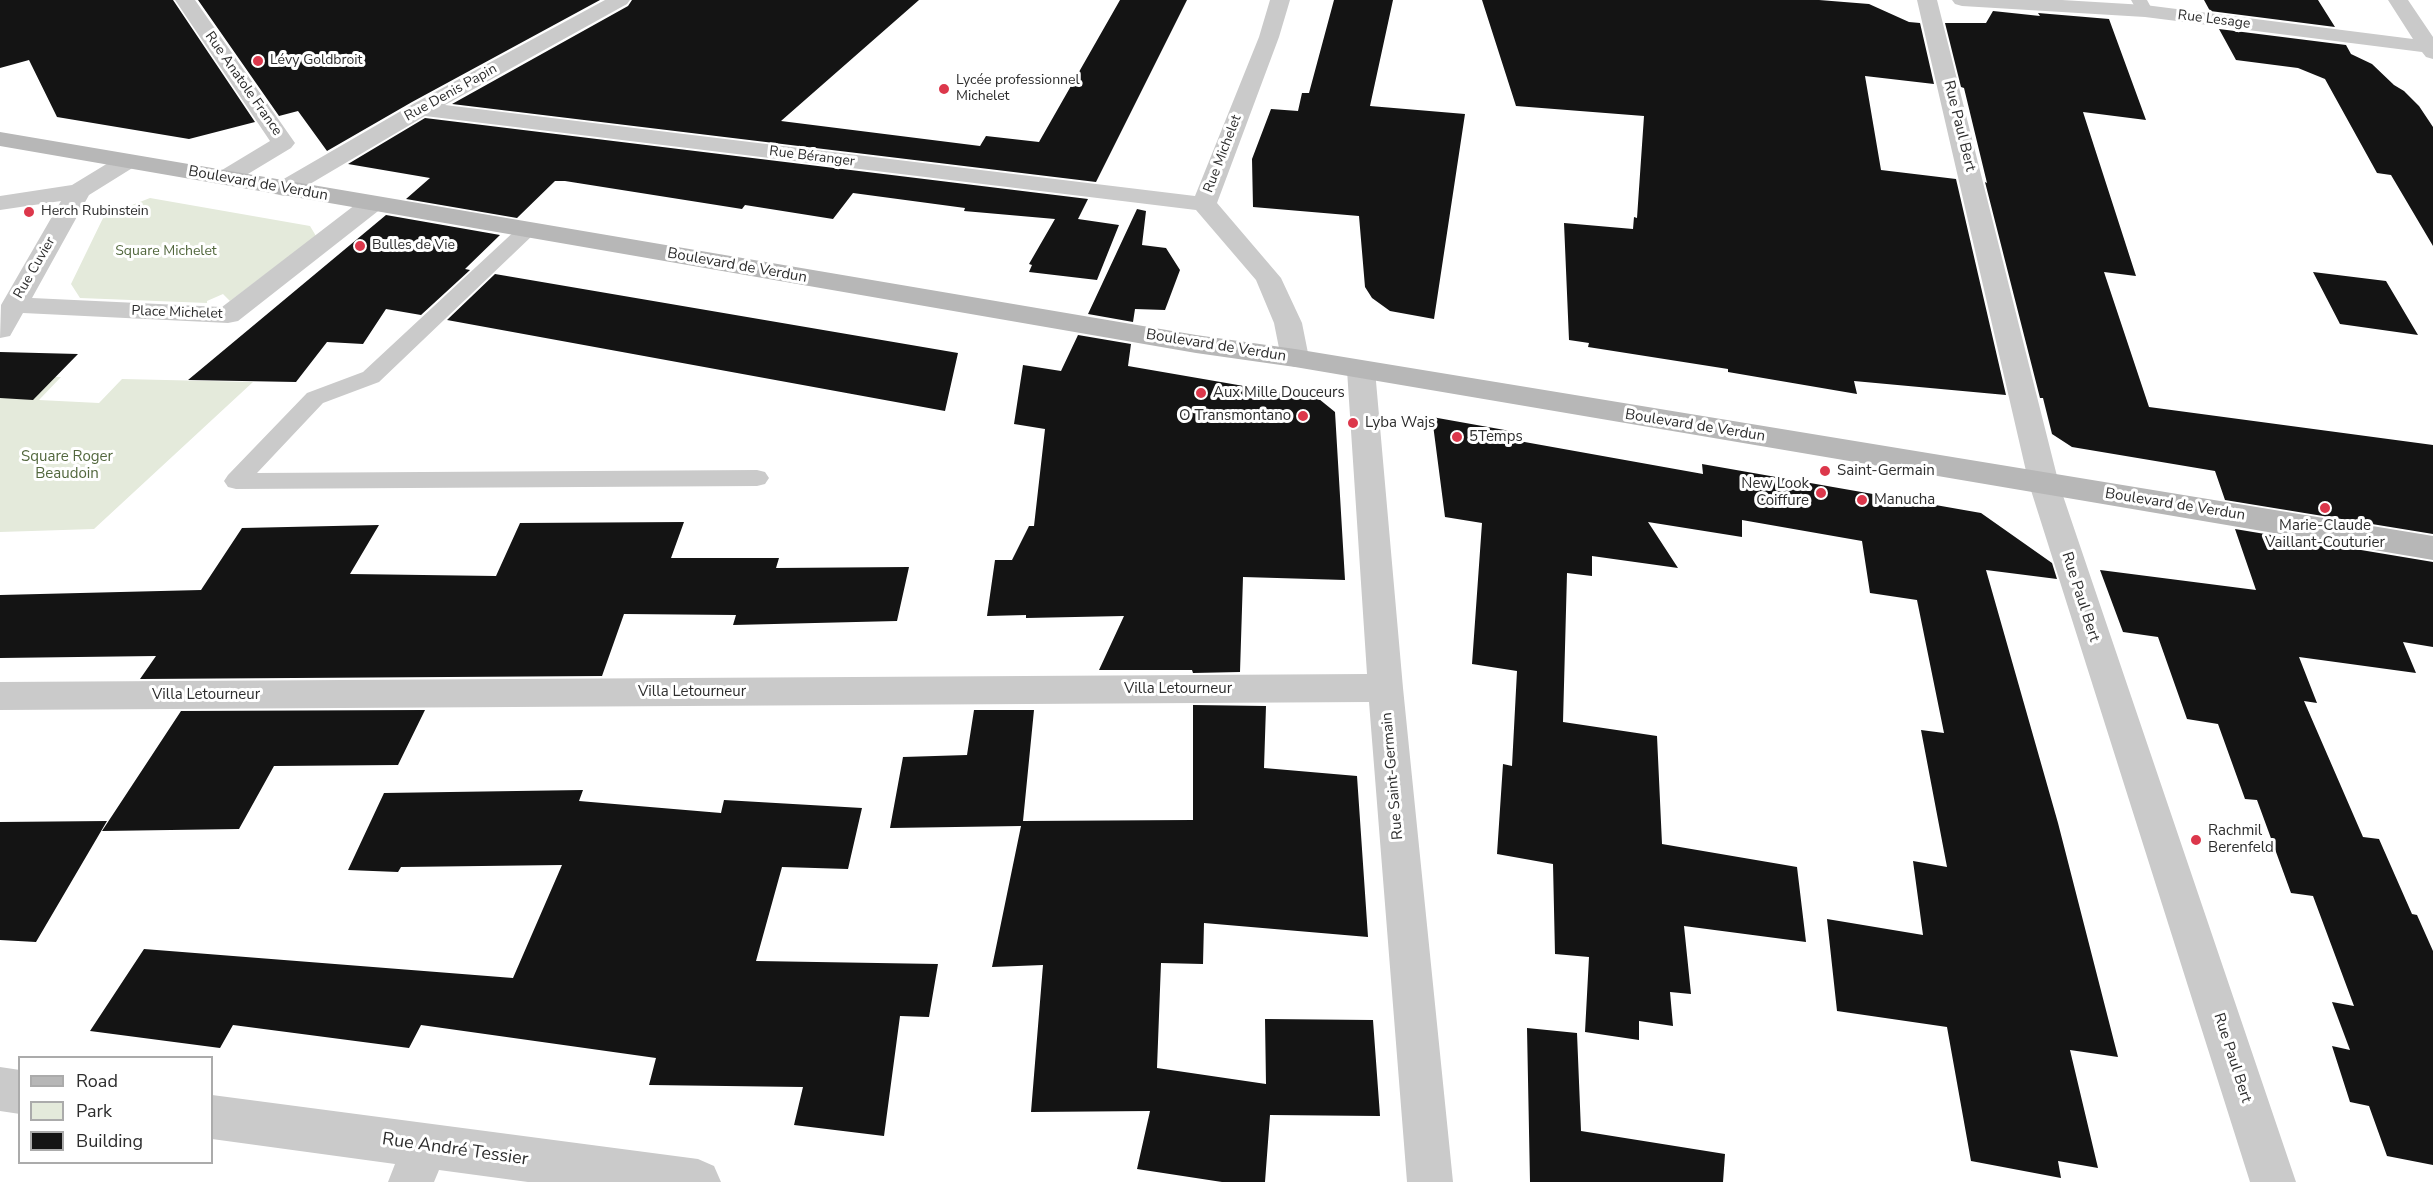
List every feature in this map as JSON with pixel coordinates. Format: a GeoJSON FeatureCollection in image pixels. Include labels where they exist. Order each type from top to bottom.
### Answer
{"type":"FeatureCollection","features":[{"type":"Feature","properties":{"kind":"street","name":"Rue Anatole France"},"geometry":{"type":"LineString","coordinates":[[185,0],[302,144],[225,178]]}},
{"type":"Feature","properties":{"kind":"street","name":"Rue Denis Papin"},"geometry":{"type":"LineString","coordinates":[[284,189],[421,109],[620,0]]}},
{"type":"Feature","properties":{"kind":"street","name":"Rue Michelet"},"geometry":{"type":"LineString","coordinates":[[1280,0],[1273,27],[1204,204],[1268,278],[1288,323],[1295,358]]}},
{"type":"Feature","properties":{"kind":"street","name":"Rue Paul Bert"},"geometry":{"type":"LineString","coordinates":[[1927,0],[2043,484],[2273,1182]]}},
{"type":"Feature","properties":{"kind":"street","name":"Rue Lesage"},"geometry":{"type":"LineString","coordinates":[[1962,0],[2142,6],[2431,50]]}},
{"type":"Feature","properties":{"kind":"street"},"geometry":{"type":"LineString","coordinates":[[2398,0],[2431,50]]}},
{"type":"Feature","properties":{"kind":"street","name":"Rue Béranger"},"geometry":{"type":"LineString","coordinates":[[421,109],[1204,204]]}},
{"type":"Feature","properties":{"kind":"street"},"geometry":{"type":"LineString","coordinates":[[302,144],[374,137]]}},
{"type":"Feature","properties":{"kind":"street","name":"Boulevard de Verdun"},"geometry":{"type":"LineString","coordinates":[[0,140],[1172,340],[1295,358],[2433,548]]}},
{"type":"Feature","properties":{"kind":"street","name":"Rue Cuvier"},"geometry":{"type":"LineString","coordinates":[[0,330],[79,191],[126,162]]}},
{"type":"Feature","properties":{"kind":"street"},"geometry":{"type":"LineString","coordinates":[[0,203],[79,191]]}},
{"type":"Feature","properties":{"kind":"street","name":"Place Michelet"},"geometry":{"type":"LineString","coordinates":[[14,305],[228,315],[373,203]]}},
{"type":"Feature","properties":{"kind":"street","name":"Rue Saint-Germain"},"geometry":{"type":"LineString","coordinates":[[1361,370],[1385,688],[1430,1182]]}},
{"type":"Feature","properties":{"kind":"street","name":"Villa Letourneur"},"geometry":{"type":"LineString","coordinates":[[0,696],[1385,688]]}},
{"type":"Feature","properties":{"kind":"street"},"geometry":{"type":"LineString","coordinates":[[0,1089],[18,1092]]}},
{"type":"Feature","properties":{"kind":"street","name":"Rue André Tessier"},"geometry":{"type":"LineString","coordinates":[[213,1117],[419,1164],[698,1182]]}},
{"type":"Feature","properties":{"kind":"lane"},"geometry":{"type":"LineString","coordinates":[[526,231],[371,377],[315,398],[236,481],[757,478]]}},
{"type":"Feature","properties":{"kind":"green space","name":"Square Michelet"},"geometry":{"type":"Polygon","coordinates":[[[150,198],[310,226],[316,236],[230,301],[223,294],[207,303],[80,298],[71,284],[104,216],[150,198]]]}},
{"type":"Feature","properties":{"kind":"green space","name":"Square Roger Beaudoin"},"geometry":{"type":"Polygon","coordinates":[[[3,376],[61,377],[39,400],[99,403],[122,379],[253,382],[94,529],[0,532],[0,382],[3,376]]]}},
{"type":"Feature","properties":{"kind":"building"},"geometry":{"type":"Polygon","coordinates":[[[0,0],[173,0],[255,122],[189,139],[57,117],[29,60],[0,68],[0,0]]]}},
{"type":"Feature","properties":{"kind":"building"},"geometry":{"type":"Polygon","coordinates":[[[198,0],[600,0],[327,151],[298,111],[279,116],[198,0]]]}},
{"type":"Feature","properties":{"kind":"building"},"geometry":{"type":"Polygon","coordinates":[[[632,0],[919,0],[781,121],[980,146],[986,136],[1039,142],[1120,0],[1187,0],[1096,182],[452,104],[628,6],[632,0]]]}},
{"type":"Feature","properties":{"kind":"building"},"geometry":{"type":"Polygon","coordinates":[[[1334,0],[1393,0],[1370,106],[1465,114],[1434,319],[1390,311],[1372,298],[1365,287],[1359,216],[1253,207],[1252,159],[1271,109],[1298,111],[1302,93],[1309,93],[1334,0]]]}},
{"type":"Feature","properties":{"kind":"building"},"geometry":{"type":"Polygon","coordinates":[[[1482,0],[1819,0],[1869,4],[1909,22],[1920,23],[1934,84],[1865,76],[1881,170],[1956,179],[2006,395],[1854,381],[1857,394],[1728,372],[1728,369],[1588,347],[1589,343],[1569,340],[1564,223],[1633,229],[1634,217],[1637,218],[1644,116],[1516,106],[1482,0]]]}},
{"type":"Feature","properties":{"kind":"building"},"geometry":{"type":"Polygon","coordinates":[[[2204,0],[2318,0],[2335,27],[2210,11],[2204,0]]]}},
{"type":"Feature","properties":{"kind":"building"},"geometry":{"type":"Polygon","coordinates":[[[1993,11],[2109,19],[2146,120],[2083,112],[2136,276],[2104,272],[2149,407],[2433,445],[2433,534],[2225,500],[2215,471],[2072,447],[2052,434],[2043,398],[2040,398],[1985,182],[1987,183],[1964,88],[1961,87],[1945,23],[1986,23],[1993,11]]]}},
{"type":"Feature","properties":{"kind":"building"},"geometry":{"type":"Polygon","coordinates":[[[2219,29],[2346,45],[2351,54],[2372,64],[2419,106],[2433,127],[2433,246],[2391,175],[2377,173],[2325,79],[2298,68],[2236,60],[2219,29]]]}},
{"type":"Feature","properties":{"kind":"building"},"geometry":{"type":"Polygon","coordinates":[[[425,118],[1088,199],[1078,219],[1119,225],[1097,280],[1029,272],[1032,265],[1029,264],[1055,219],[964,211],[965,208],[853,193],[833,219],[745,205],[742,209],[565,181],[555,181],[517,218],[406,199],[430,178],[348,164],[425,118]]]}},
{"type":"Feature","properties":{"kind":"building"},"geometry":{"type":"Polygon","coordinates":[[[1137,209],[1146,211],[1142,245],[1166,248],[1180,270],[1165,310],[1135,309],[1133,322],[1088,314],[1137,209]]]}},
{"type":"Feature","properties":{"kind":"building"},"geometry":{"type":"Polygon","coordinates":[[[386,215],[500,235],[465,269],[470,270],[421,315],[386,309],[363,344],[327,342],[296,382],[188,380],[386,215]]]}},
{"type":"Feature","properties":{"kind":"building"},"geometry":{"type":"Polygon","coordinates":[[[2313,272],[2386,281],[2418,335],[2340,324],[2313,272]]]}},
{"type":"Feature","properties":{"kind":"building"},"geometry":{"type":"Polygon","coordinates":[[[495,274],[958,353],[945,411],[447,320],[495,274]]]}},
{"type":"Feature","properties":{"kind":"building"},"geometry":{"type":"Polygon","coordinates":[[[1078,335],[1131,344],[1128,366],[1319,399],[1335,412],[1345,580],[1243,577],[1240,672],[1099,670],[1124,616],[1026,618],[1026,615],[987,616],[995,560],[1012,560],[1029,526],[1034,526],[1045,429],[1014,424],[1023,365],[1061,371],[1078,335]]]}},
{"type":"Feature","properties":{"kind":"building"},"geometry":{"type":"Polygon","coordinates":[[[0,352],[78,354],[33,400],[0,398],[0,352]]]}},
{"type":"Feature","properties":{"kind":"building"},"geometry":{"type":"Polygon","coordinates":[[[1432,417],[1516,432],[1519,441],[1703,474],[1702,464],[1981,513],[2052,563],[2057,579],[1986,570],[2058,823],[2118,1057],[2070,1050],[2098,1168],[2058,1161],[2061,1178],[1971,1161],[1947,1027],[1837,1011],[1827,919],[1923,935],[1913,861],[1947,867],[1921,730],[1944,733],[1917,600],[1870,593],[1862,541],[1742,520],[1742,537],[1648,522],[1678,568],[1592,556],[1592,576],[1567,573],[1563,722],[1657,736],[1662,844],[1797,867],[1806,942],[1684,926],[1691,994],[1670,992],[1673,1026],[1639,1021],[1639,1040],[1585,1032],[1589,957],[1555,954],[1553,864],[1497,854],[1503,764],[1512,766],[1517,671],[1472,664],[1482,523],[1445,517],[1432,417]]]}},
{"type":"Feature","properties":{"kind":"building"},"geometry":{"type":"Polygon","coordinates":[[[684,522],[671,558],[779,558],[776,568],[909,567],[897,621],[733,625],[736,615],[624,614],[602,676],[140,679],[156,656],[0,658],[0,595],[201,590],[242,528],[379,525],[350,574],[496,576],[520,523],[684,522]]]}},
{"type":"Feature","properties":{"kind":"building"},"geometry":{"type":"Polygon","coordinates":[[[2235,529],[2433,562],[2433,647],[2403,642],[2416,673],[2299,657],[2317,703],[2304,701],[2363,837],[2379,839],[2412,914],[2417,915],[2433,951],[2433,1165],[2387,1156],[2369,1106],[2350,1102],[2332,1046],[2350,1050],[2332,1002],[2354,1006],[2313,896],[2291,893],[2257,800],[2245,799],[2218,724],[2187,719],[2158,637],[2123,632],[2100,570],[2256,590],[2235,529]]]}},
{"type":"Feature","properties":{"kind":"building"},"geometry":{"type":"Polygon","coordinates":[[[1193,705],[1266,706],[1264,768],[1357,776],[1368,937],[1204,923],[1203,964],[1161,963],[1157,1068],[1266,1084],[1265,1019],[1373,1020],[1380,1116],[1270,1115],[1265,1182],[1222,1182],[1137,1169],[1150,1111],[1031,1112],[1043,965],[992,967],[1021,826],[890,828],[903,757],[967,755],[974,710],[1034,710],[1023,821],[1193,820],[1193,705]]]}},
{"type":"Feature","properties":{"kind":"building"},"geometry":{"type":"Polygon","coordinates":[[[425,710],[398,765],[274,766],[239,829],[102,831],[181,711],[425,710]]]}},
{"type":"Feature","properties":{"kind":"building"},"geometry":{"type":"Polygon","coordinates":[[[583,790],[579,801],[721,813],[724,800],[862,808],[848,869],[782,867],[756,961],[938,964],[929,1017],[900,1016],[884,1136],[794,1125],[803,1087],[649,1085],[656,1058],[421,1025],[409,1048],[233,1025],[220,1048],[90,1031],[144,949],[513,978],[562,865],[401,867],[398,872],[348,870],[384,793],[583,790]]]}},
{"type":"Feature","properties":{"kind":"building"},"geometry":{"type":"Polygon","coordinates":[[[107,821],[36,942],[0,940],[0,822],[107,821]]]}},
{"type":"Feature","properties":{"kind":"building"},"geometry":{"type":"Polygon","coordinates":[[[1527,1028],[1577,1033],[1581,1131],[1725,1154],[1723,1182],[1530,1182],[1527,1028]]]}},
{"type":"Feature","properties":{"kind":"place","name":"Lévy Goldbroit"},"geometry":{"type":"Point","coordinates":[258,61]}},
{"type":"Feature","properties":{"kind":"place","name":"Lycée professionnel Michelet"},"geometry":{"type":"Point","coordinates":[944,89]}},
{"type":"Feature","properties":{"kind":"place","name":"Herch Rubinstein"},"geometry":{"type":"Point","coordinates":[29,212]}},
{"type":"Feature","properties":{"kind":"place","name":"Bulles de Vie"},"geometry":{"type":"Point","coordinates":[360,246]}},
{"type":"Feature","properties":{"kind":"place","name":"Aux Mille Douceurs"},"geometry":{"type":"Point","coordinates":[1201,393]}},
{"type":"Feature","properties":{"kind":"place","name":"O Transmontano"},"geometry":{"type":"Point","coordinates":[1303,416]}},
{"type":"Feature","properties":{"kind":"place","name":"Lyba Wajs"},"geometry":{"type":"Point","coordinates":[1353,423]}},
{"type":"Feature","properties":{"kind":"place","name":"5Temps"},"geometry":{"type":"Point","coordinates":[1457,437]}},
{"type":"Feature","properties":{"kind":"place","name":"Saint-Germain"},"geometry":{"type":"Point","coordinates":[1825,471]}},
{"type":"Feature","properties":{"kind":"place","name":"New Look Coiffure"},"geometry":{"type":"Point","coordinates":[1821,493]}},
{"type":"Feature","properties":{"kind":"place","name":"Manucha"},"geometry":{"type":"Point","coordinates":[1862,500]}},
{"type":"Feature","properties":{"kind":"place","name":"Marie-Claude Vaillant-Couturier"},"geometry":{"type":"Point","coordinates":[2325,508]}},
{"type":"Feature","properties":{"kind":"place","name":"Rachmil Berenfeld"},"geometry":{"type":"Point","coordinates":[2196,840]}}]}
